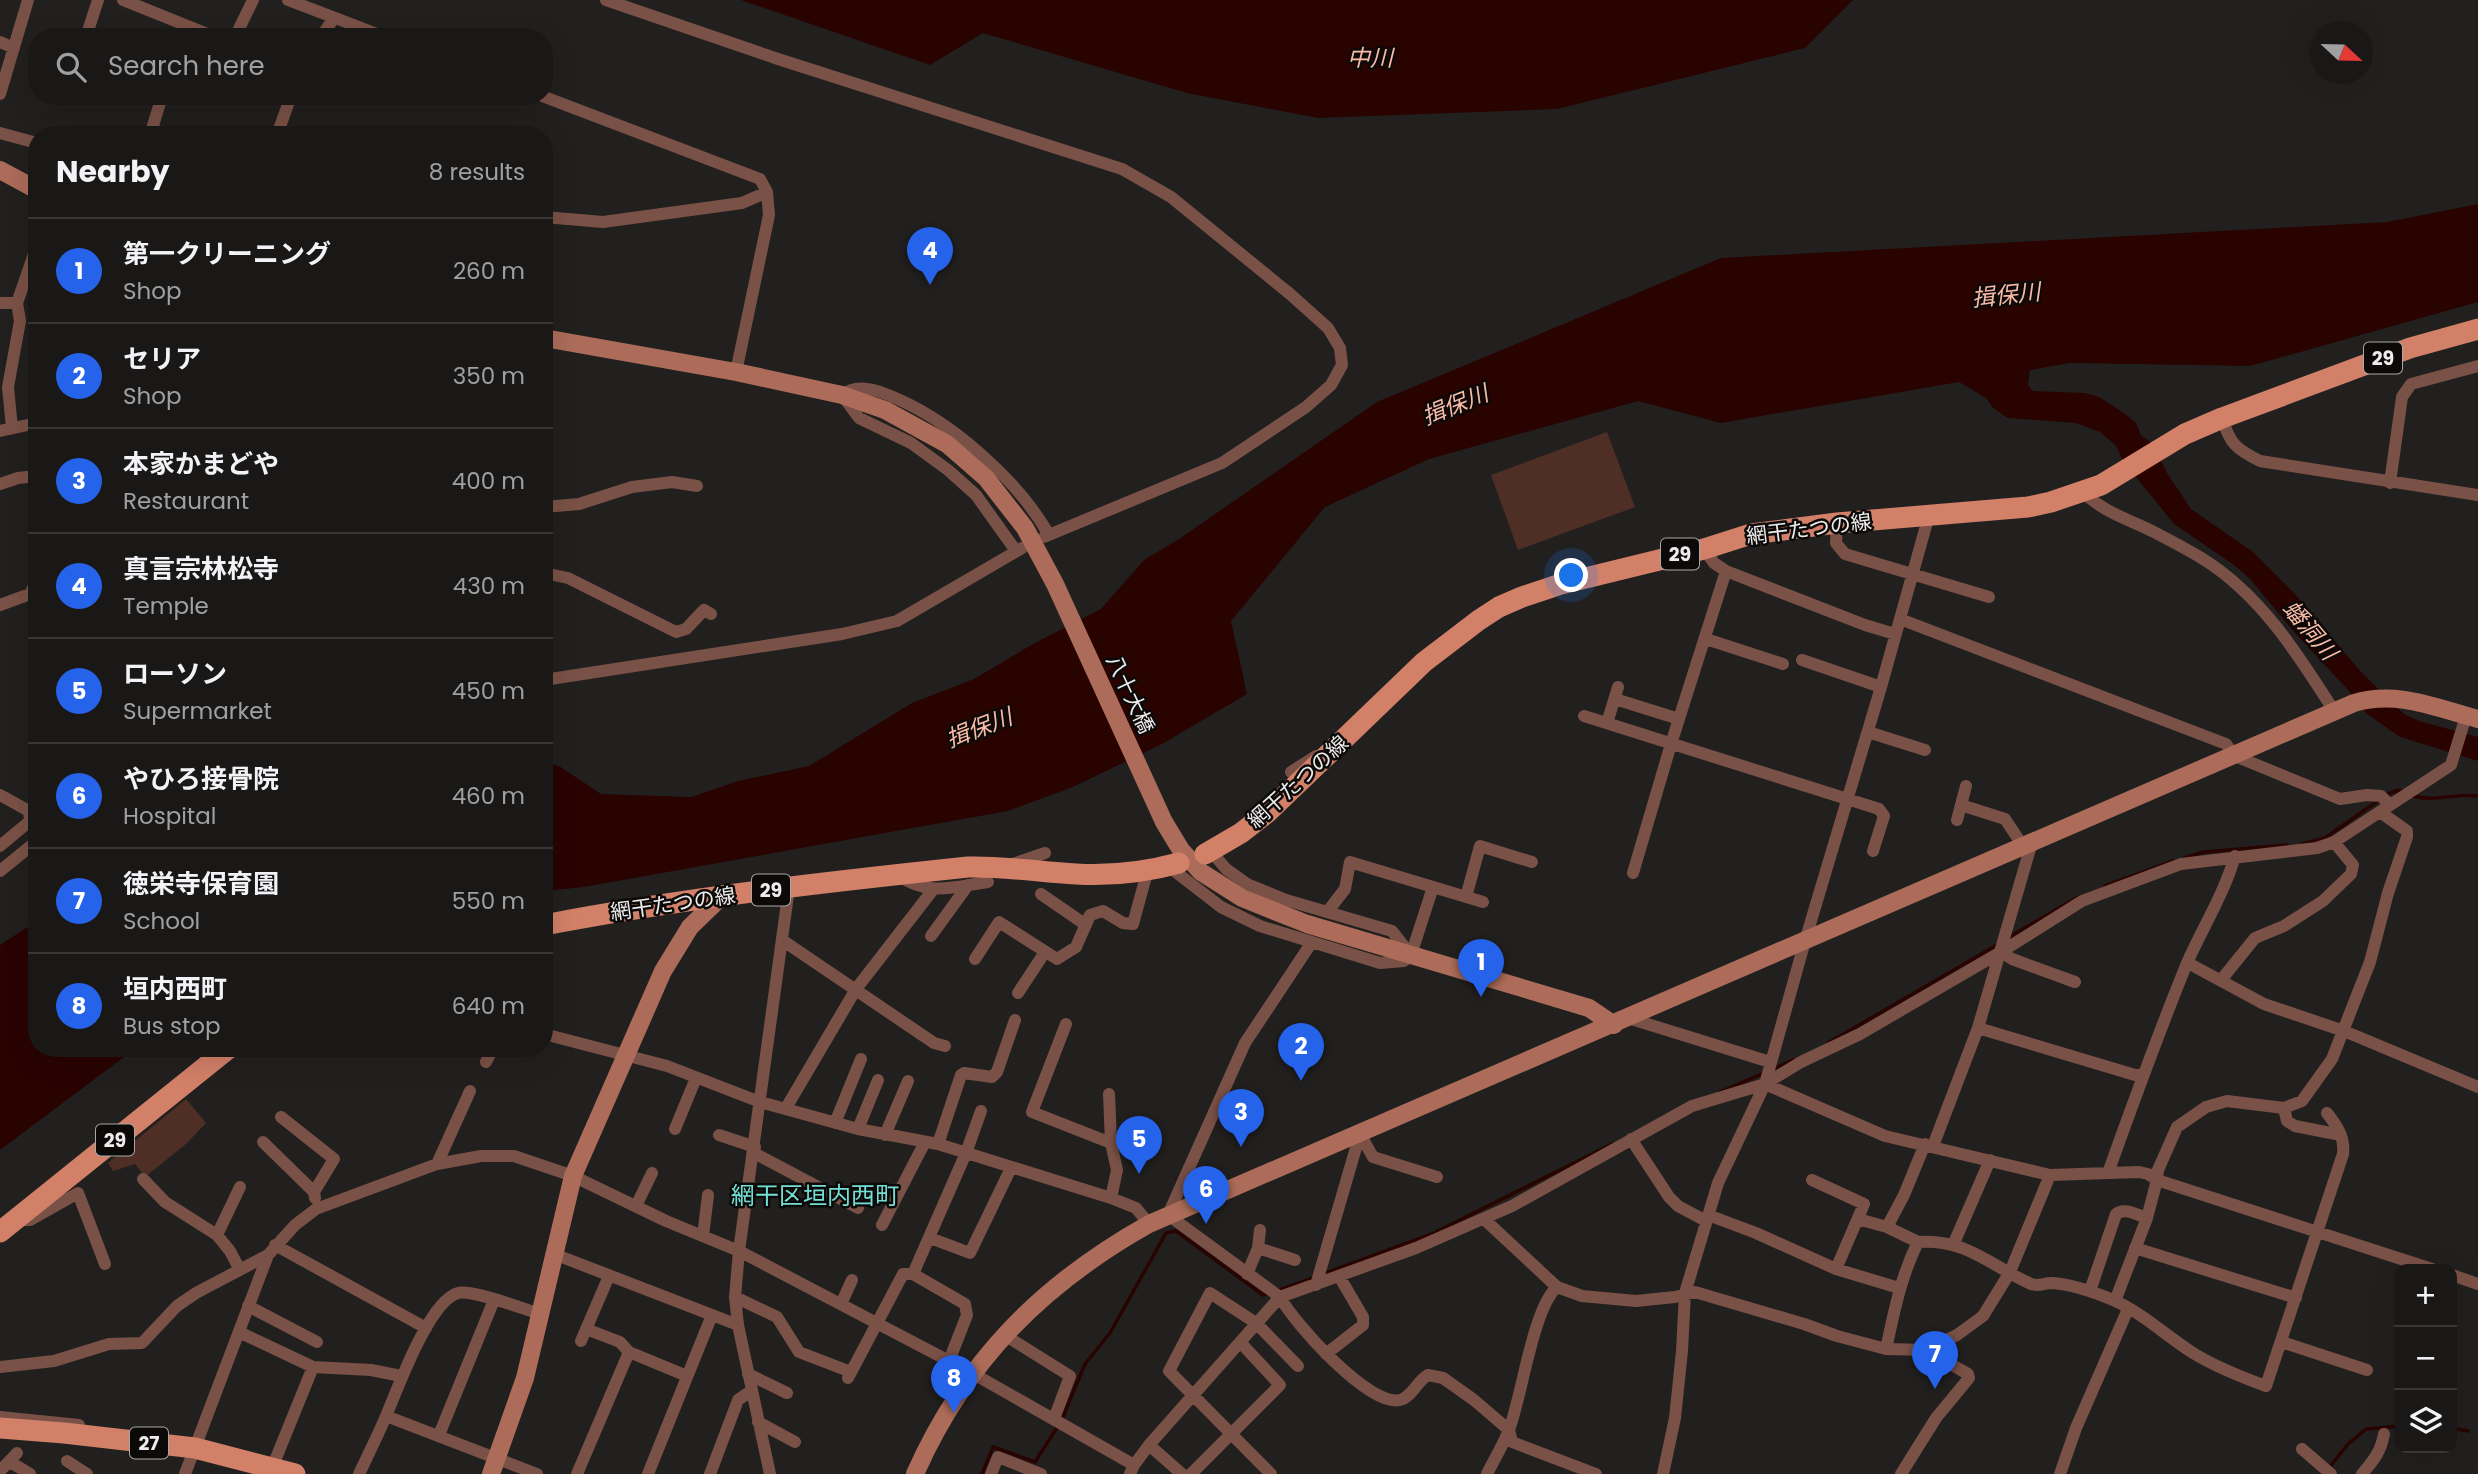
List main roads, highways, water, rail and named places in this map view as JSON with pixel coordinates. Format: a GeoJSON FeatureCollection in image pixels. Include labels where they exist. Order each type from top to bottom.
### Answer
{"type":"FeatureCollection","features":[{"type":"Feature","properties":{"kind":"main road","name":"網干たつの線"},"geometry":{"type":"LineString","coordinates":[[1208,852],[1241,833],[1268,812],[1424,662],[1499,607],[1561,584],[1751,534],[1837,523],[2028,507],[2083,492],[2101,485],[2185,434],[2222,418],[2410,348],[2478,330]]}},
{"type":"Feature","properties":{"kind":"main road","name":"網干たつの線"},"geometry":{"type":"LineString","coordinates":[[553,924],[721,897],[968,867],[993,875],[1127,873],[1165,866]]}},
{"type":"Feature","properties":{"kind":"main road","name":"29"},"geometry":{"type":"LineString","coordinates":[[7,1227],[218,1057]]}},
{"type":"Feature","properties":{"kind":"main road","name":"27"},"geometry":{"type":"LineString","coordinates":[[0,1428],[195,1448],[295,1474]]}},
{"type":"Feature","properties":{"kind":"water","name":"中川"},"geometry":{"type":"Polygon","coordinates":[[[741,0],[1853,0],[1805,48],[1557,109],[1318,118],[1187,93],[983,33],[930,65],[741,0]]]}},
{"type":"Feature","properties":{"kind":"water"},"geometry":{"type":"Polygon","coordinates":[[[2478,204],[2478,302],[2250,366],[2070,363],[2030,370],[2028,385],[2033,391],[2085,393],[2099,397],[2136,423],[2141,435],[2153,444],[2167,473],[2191,509],[2253,552],[2295,594],[2362,673],[2404,714],[2419,721],[2478,737],[2478,761],[2400,737],[2367,714],[2250,579],[2174,524],[2123,461],[2116,446],[2100,432],[2076,423],[2008,418],[1993,408],[1986,398],[1959,382],[1721,423],[1638,401],[1429,459],[1325,507],[1231,621],[1247,694],[1162,744],[1073,787],[1008,811],[584,887],[553,890],[553,764],[601,794],[691,797],[738,781],[809,766],[912,703],[974,679],[1033,644],[1101,609],[1144,560],[1179,539],[1377,402],[1721,258],[2387,222],[2478,204]]]}},
{"type":"Feature","properties":{"kind":"water"},"geometry":{"type":"Polygon","coordinates":[[[28,927],[28,1057],[124,1057],[0,1150],[0,945],[28,927]]]}},
{"type":"Feature","properties":{"kind":"waterway"},"geometry":{"type":"LineString","coordinates":[[2385,795],[2399,790],[2404,792]]}},
{"type":"Feature","properties":{"kind":"waterway"},"geometry":{"type":"LineString","coordinates":[[2411,795],[2428,798],[2478,796]]}},
{"type":"Feature","properties":{"kind":"waterway"},"geometry":{"type":"LineString","coordinates":[[2302,844],[2325,838],[2379,800]]}},
{"type":"Feature","properties":{"kind":"waterway"},"geometry":{"type":"LineString","coordinates":[[2184,858],[2204,852],[2287,845]]}},
{"type":"Feature","properties":{"kind":"waterway"},"geometry":{"type":"LineString","coordinates":[[2105,886],[2173,861]]}},
{"type":"Feature","properties":{"kind":"waterway"},"geometry":{"type":"LineString","coordinates":[[2009,937],[2078,897]]}},
{"type":"Feature","properties":{"kind":"waterway"},"geometry":{"type":"LineString","coordinates":[[1828,1043],[1997,945]]}},
{"type":"Feature","properties":{"kind":"waterway"},"geometry":{"type":"LineString","coordinates":[[1771,1070],[1793,1060]]}},
{"type":"Feature","properties":{"kind":"waterway"},"geometry":{"type":"LineString","coordinates":[[1720,1092],[1764,1073]]}},
{"type":"Feature","properties":{"kind":"waterway"},"geometry":{"type":"LineString","coordinates":[[1323,1274],[1432,1234],[1612,1144]]}},
{"type":"Feature","properties":{"kind":"waterway"},"geometry":{"type":"LineString","coordinates":[[1062,1419],[1085,1364],[1110,1333],[1166,1233],[1176,1231],[1263,1295],[1269,1293]]}},
{"type":"Feature","properties":{"kind":"waterway"},"geometry":{"type":"LineString","coordinates":[[1277,1291],[1316,1277]]}},
{"type":"Feature","properties":{"kind":"waterway"},"geometry":{"type":"LineString","coordinates":[[982,1474],[993,1447],[1035,1462],[1058,1426]]}},
{"type":"Feature","properties":{"kind":"waterway"},"geometry":{"type":"LineString","coordinates":[[2328,1469],[2348,1444],[2366,1429],[2394,1426]]}},
{"type":"Feature","properties":{"kind":"waterway"},"geometry":{"type":"LineString","coordinates":[[2457,1429],[2468,1431]]}},
{"type":"Feature","properties":{"kind":"place","name":"真言宗林松寺"},"geometry":{"type":"Point","coordinates":[930,285]}},
{"type":"Feature","properties":{"kind":"place","name":"第一クリーニング"},"geometry":{"type":"Point","coordinates":[1481,997]}},
{"type":"Feature","properties":{"kind":"place","name":"セリア"},"geometry":{"type":"Point","coordinates":[1301,1081]}},
{"type":"Feature","properties":{"kind":"place","name":"本家かまどや"},"geometry":{"type":"Point","coordinates":[1241,1147]}},
{"type":"Feature","properties":{"kind":"place","name":"ローソン"},"geometry":{"type":"Point","coordinates":[1139,1174]}},
{"type":"Feature","properties":{"kind":"place","name":"やひろ接骨院"},"geometry":{"type":"Point","coordinates":[1206,1224]}},
{"type":"Feature","properties":{"kind":"place","name":"徳栄寺保育園"},"geometry":{"type":"Point","coordinates":[1935,1389]}},
{"type":"Feature","properties":{"kind":"place","name":"垣内西町"},"geometry":{"type":"Point","coordinates":[954,1413]}},
{"type":"Feature","properties":{"kind":"district","name":"網干区垣内西町"},"geometry":{"type":"Point","coordinates":[815,1196]}},
{"type":"Feature","properties":{"kind":"water label","name":"揖保川"},"geometry":{"type":"Point","coordinates":[2006,295]}},
{"type":"Feature","properties":{"kind":"water label","name":"揖保川"},"geometry":{"type":"Point","coordinates":[1455,405]}},
{"type":"Feature","properties":{"kind":"water label","name":"蟠洞川"},"geometry":{"type":"Point","coordinates":[2310,630]}},
{"type":"Feature","properties":{"kind":"water label","name":"揖保川"},"geometry":{"type":"Point","coordinates":[979,728]}}]}
